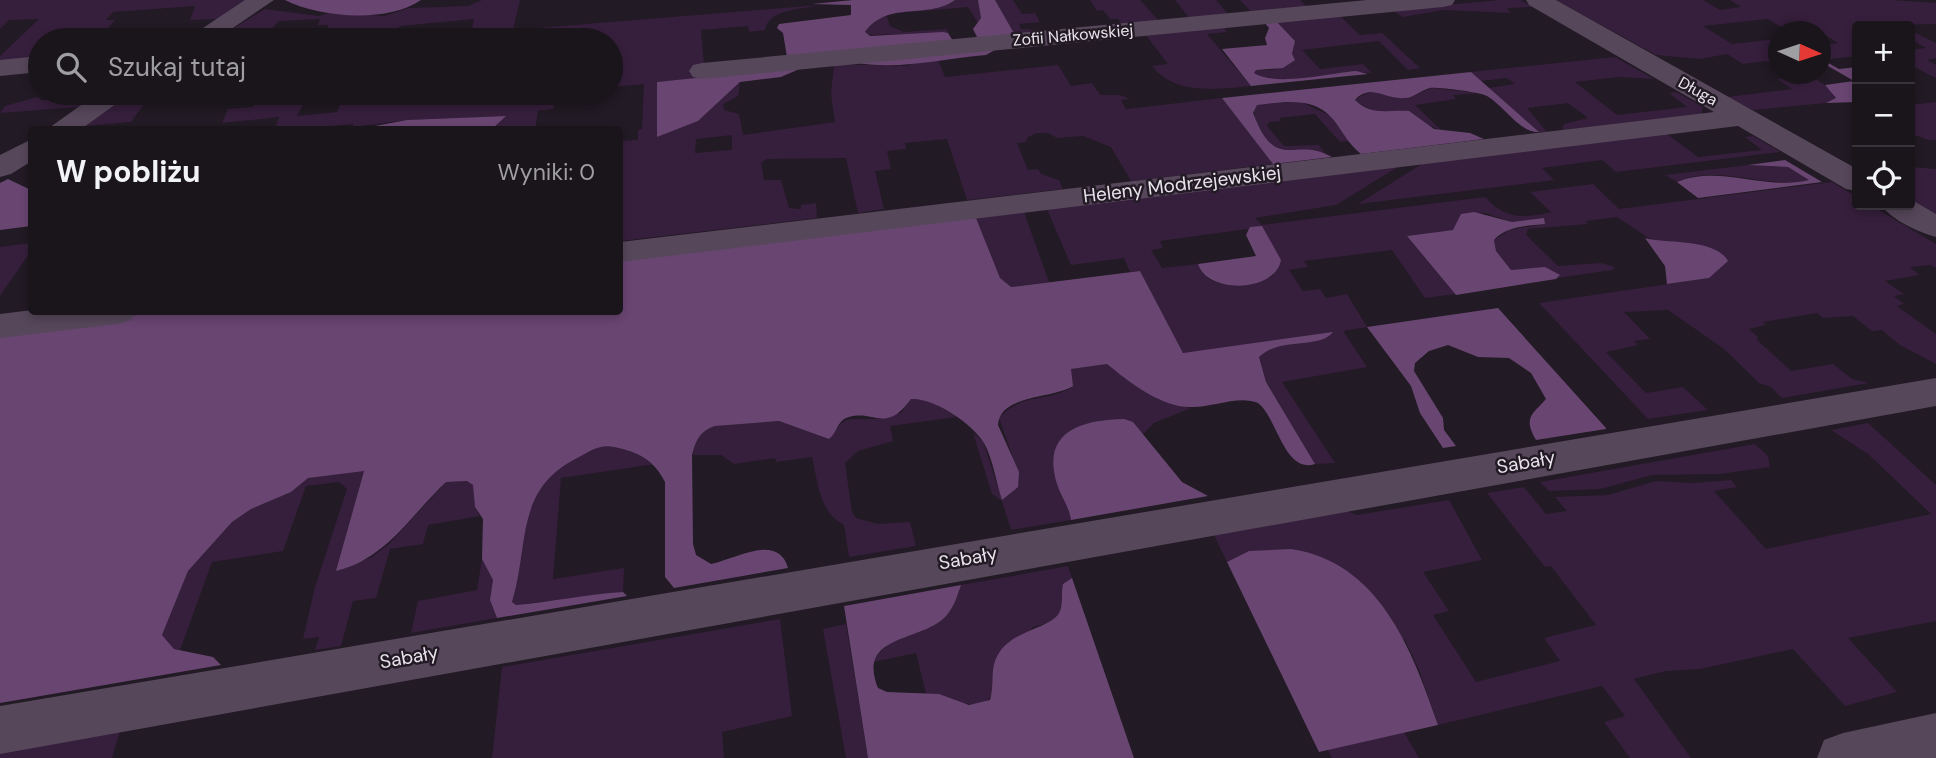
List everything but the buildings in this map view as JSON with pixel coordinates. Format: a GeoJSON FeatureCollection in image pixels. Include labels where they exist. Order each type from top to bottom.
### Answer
{"type":"FeatureCollection","features":[{"type":"Feature","properties":{"kind":"street"},"geometry":{"type":"LineString","coordinates":[[217,28],[262,0]]}},
{"type":"Feature","properties":{"kind":"street","name":"Zofii Nałkowskiej"},"geometry":{"type":"LineString","coordinates":[[702,71],[1443,0]]}},
{"type":"Feature","properties":{"kind":"street","name":"Długa"},"geometry":{"type":"LineString","coordinates":[[1538,0],[1852,179]]}},
{"type":"Feature","properties":{"kind":"street"},"geometry":{"type":"LineString","coordinates":[[0,68],[28,65]]}},
{"type":"Feature","properties":{"kind":"street"},"geometry":{"type":"LineString","coordinates":[[66,126],[99,105]]}},
{"type":"Feature","properties":{"kind":"street","name":"Heleny Modrzejewskiej"},"geometry":{"type":"LineString","coordinates":[[623,252],[1744,117]]}},
{"type":"Feature","properties":{"kind":"street"},"geometry":{"type":"LineString","coordinates":[[0,168],[28,150]]}},
{"type":"Feature","properties":{"kind":"street"},"geometry":{"type":"LineString","coordinates":[[1906,210],[1936,227]]}},
{"type":"Feature","properties":{"kind":"street"},"geometry":{"type":"LineString","coordinates":[[0,326],[93,315]]}},
{"type":"Feature","properties":{"kind":"street","name":"Sabały"},"geometry":{"type":"LineString","coordinates":[[0,730],[1936,392]]}},
{"type":"Feature","properties":{"kind":"street"},"geometry":{"type":"LineString","coordinates":[[1843,758],[1936,737]]}},
{"type":"Feature","properties":{"kind":"shaded area"},"geometry":{"type":"Polygon","coordinates":[[[0,0],[251,0],[218,19],[190,20],[195,6],[113,12],[106,20],[115,20],[108,28],[30,28],[39,19],[9,20],[0,29],[0,0]]]}},
{"type":"Feature","properties":{"kind":"shaded area"},"geometry":{"type":"Polygon","coordinates":[[[285,0],[421,0],[391,12],[354,15],[316,11],[285,0]]]}},
{"type":"Feature","properties":{"kind":"shaded area"},"geometry":{"type":"Polygon","coordinates":[[[482,0],[520,0],[513,28],[472,28],[474,19],[398,28],[327,28],[329,25],[318,25],[320,19],[279,21],[272,28],[234,28],[265,9],[319,16],[332,12],[384,16],[409,8],[468,6],[482,0]]]}},
{"type":"Feature","properties":{"kind":"shaded area"},"geometry":{"type":"Polygon","coordinates":[[[853,0],[955,0],[932,9],[885,16],[874,22],[865,32],[870,36],[943,32],[948,33],[953,41],[787,57],[783,33],[777,28],[779,24],[851,15],[851,5],[812,4],[853,0]]]}},
{"type":"Feature","properties":{"kind":"shaded area"},"geometry":{"type":"Polygon","coordinates":[[[955,0],[978,0],[981,18],[978,23],[968,7],[890,14],[932,8],[955,0]]]}},
{"type":"Feature","properties":{"kind":"shaded area"},"geometry":{"type":"Polygon","coordinates":[[[978,0],[995,0],[1015,35],[978,39],[973,29],[981,18],[978,0]]]}},
{"type":"Feature","properties":{"kind":"shaded area"},"geometry":{"type":"Polygon","coordinates":[[[995,0],[1013,0],[1022,14],[1035,13],[1040,22],[1019,24],[1021,29],[1048,30],[1015,35],[995,0]]]}},
{"type":"Feature","properties":{"kind":"shaded area"},"geometry":{"type":"Polygon","coordinates":[[[1090,0],[1140,0],[1160,22],[1123,26],[1118,19],[1110,19],[1103,10],[1097,11],[1090,0]]]}},
{"type":"Feature","properties":{"kind":"shaded area"},"geometry":{"type":"Polygon","coordinates":[[[1175,0],[1216,0],[1227,13],[1190,19],[1175,0]]]}},
{"type":"Feature","properties":{"kind":"shaded area"},"geometry":{"type":"Polygon","coordinates":[[[1240,0],[1300,0],[1308,8],[1252,13],[1240,0]]]}},
{"type":"Feature","properties":{"kind":"shaded area"},"geometry":{"type":"Polygon","coordinates":[[[1520,0],[1533,7],[1507,8],[1511,13],[1443,10],[1403,17],[1392,10],[1520,0]]]}},
{"type":"Feature","properties":{"kind":"shaded area"},"geometry":{"type":"Polygon","coordinates":[[[1556,0],[1703,0],[1720,10],[1741,7],[1730,0],[1891,0],[1936,3],[1936,24],[1915,25],[1915,21],[1852,21],[1852,57],[1831,59],[1831,44],[1838,43],[1831,39],[1831,21],[1768,19],[1703,26],[1732,44],[1768,40],[1768,62],[1743,64],[1727,54],[1700,59],[1656,55],[1556,0]]]}},
{"type":"Feature","properties":{"kind":"shaded area"},"geometry":{"type":"Polygon","coordinates":[[[819,5],[779,14],[768,23],[765,30],[749,32],[748,26],[701,30],[704,65],[701,78],[657,82],[657,137],[698,121],[740,82],[738,96],[723,104],[724,110],[739,114],[743,135],[835,122],[831,94],[834,64],[907,66],[919,61],[938,59],[945,77],[1058,65],[1071,86],[1092,83],[1100,95],[1120,95],[1130,99],[1121,100],[1126,109],[1222,98],[1273,164],[1131,181],[1111,147],[1083,136],[1057,138],[1048,133],[1037,133],[1028,137],[1026,142],[1017,143],[1028,170],[1038,169],[1041,174],[1059,180],[1063,189],[967,200],[947,139],[905,143],[906,149],[887,151],[891,169],[875,171],[884,209],[858,213],[846,158],[767,159],[761,163],[764,180],[781,180],[789,208],[801,209],[801,205],[816,203],[817,218],[623,241],[623,141],[638,140],[638,130],[642,129],[644,84],[623,86],[623,28],[537,28],[819,5]],[[732,135],[696,139],[695,153],[732,150],[732,135]]]}},
{"type":"Feature","properties":{"kind":"shaded area"},"geometry":{"type":"Polygon","coordinates":[[[886,15],[890,26],[904,32],[947,29],[948,33],[865,35],[871,24],[886,15]]]}},
{"type":"Feature","properties":{"kind":"shaded area"},"geometry":{"type":"Polygon","coordinates":[[[1339,15],[1360,35],[1382,33],[1420,68],[1408,70],[1379,41],[1302,50],[1320,69],[1363,64],[1372,73],[1278,80],[1254,73],[1256,70],[1274,70],[1292,54],[1295,41],[1276,21],[1339,15]]]}},
{"type":"Feature","properties":{"kind":"shaded area"},"geometry":{"type":"Polygon","coordinates":[[[1276,21],[1295,41],[1292,54],[1295,60],[1283,68],[1256,70],[1254,73],[1275,79],[1356,71],[1368,74],[1251,86],[1222,49],[1267,45],[1265,38],[1269,28],[1264,22],[1276,21]]]}},
{"type":"Feature","properties":{"kind":"shaded area"},"geometry":{"type":"Polygon","coordinates":[[[1223,26],[1227,32],[1207,34],[1251,86],[1212,89],[1185,86],[1162,76],[1152,66],[1168,64],[1145,34],[1223,26]]]}},
{"type":"Feature","properties":{"kind":"shaded area"},"geometry":{"type":"Polygon","coordinates":[[[28,29],[28,61],[0,63],[0,56],[28,29]]]}},
{"type":"Feature","properties":{"kind":"shaded area"},"geometry":{"type":"Polygon","coordinates":[[[1915,32],[1936,43],[1936,58],[1927,60],[1936,65],[1936,78],[1915,68],[1915,49],[1926,48],[1915,42],[1915,32]]]}},
{"type":"Feature","properties":{"kind":"shaded area"},"geometry":{"type":"Polygon","coordinates":[[[995,50],[986,55],[902,65],[852,62],[995,50]]]}},
{"type":"Feature","properties":{"kind":"shaded area"},"geometry":{"type":"Polygon","coordinates":[[[1615,57],[1654,79],[1619,77],[1575,82],[1617,115],[1687,107],[1669,93],[1676,92],[1703,107],[1701,114],[1562,130],[1564,124],[1588,118],[1568,103],[1527,108],[1547,132],[1539,132],[1489,88],[1515,84],[1507,78],[1481,81],[1471,72],[1615,57]]]}},
{"type":"Feature","properties":{"kind":"shaded area"},"geometry":{"type":"Polygon","coordinates":[[[1831,64],[1839,69],[1852,68],[1852,80],[1831,68],[1831,64]]]}},
{"type":"Feature","properties":{"kind":"shaded area"},"geometry":{"type":"Polygon","coordinates":[[[804,67],[781,77],[740,82],[698,121],[657,137],[657,82],[804,67]]]}},
{"type":"Feature","properties":{"kind":"shaded area"},"geometry":{"type":"Polygon","coordinates":[[[1471,72],[1539,132],[1526,128],[1493,100],[1476,93],[1430,88],[1411,97],[1398,98],[1372,92],[1355,100],[1368,109],[1409,111],[1434,129],[1470,133],[1484,139],[1361,154],[1332,118],[1316,106],[1297,102],[1257,105],[1253,113],[1270,143],[1287,150],[1319,151],[1332,157],[1273,164],[1222,98],[1471,72]]]}},
{"type":"Feature","properties":{"kind":"shaded area"},"geometry":{"type":"Polygon","coordinates":[[[1852,81],[1852,102],[1826,103],[1836,98],[1825,85],[1852,81]]]}},
{"type":"Feature","properties":{"kind":"shaded area"},"geometry":{"type":"Polygon","coordinates":[[[1784,84],[1823,84],[1836,99],[1826,103],[1753,110],[1727,97],[1792,89],[1784,84]]]}},
{"type":"Feature","properties":{"kind":"shaded area"},"geometry":{"type":"Polygon","coordinates":[[[1432,88],[1480,93],[1453,95],[1456,99],[1415,105],[1441,130],[1425,124],[1409,111],[1375,112],[1355,101],[1372,93],[1409,98],[1432,88]]]}},
{"type":"Feature","properties":{"kind":"shaded area"},"geometry":{"type":"Polygon","coordinates":[[[28,100],[28,105],[81,105],[0,113],[5,106],[28,100]]]}},
{"type":"Feature","properties":{"kind":"shaded area"},"geometry":{"type":"Polygon","coordinates":[[[1299,101],[1331,116],[1349,141],[1340,142],[1315,114],[1279,118],[1281,121],[1269,122],[1267,126],[1284,146],[1319,145],[1325,154],[1274,147],[1258,125],[1254,109],[1257,105],[1299,101]]]}},
{"type":"Feature","properties":{"kind":"shaded area"},"geometry":{"type":"Polygon","coordinates":[[[1936,102],[1936,140],[1915,136],[1915,104],[1936,102]]]}},
{"type":"Feature","properties":{"kind":"shaded area"},"geometry":{"type":"Polygon","coordinates":[[[114,105],[143,105],[131,122],[85,126],[114,105]]]}},
{"type":"Feature","properties":{"kind":"shaded area"},"geometry":{"type":"Polygon","coordinates":[[[303,105],[297,116],[337,112],[340,105],[554,105],[553,109],[538,111],[536,126],[495,126],[505,116],[407,120],[361,126],[276,126],[279,117],[222,123],[228,109],[303,105]]]}},
{"type":"Feature","properties":{"kind":"shaded area"},"geometry":{"type":"Polygon","coordinates":[[[506,116],[495,126],[375,126],[407,120],[506,116]]]}},
{"type":"Feature","properties":{"kind":"shaded area"},"geometry":{"type":"Polygon","coordinates":[[[1667,134],[1698,157],[1762,150],[1745,137],[1753,136],[1781,152],[1616,172],[1602,160],[1542,168],[1554,180],[1358,204],[1425,162],[1667,134]]]}},
{"type":"Feature","properties":{"kind":"shaded area"},"geometry":{"type":"Polygon","coordinates":[[[1785,160],[1822,182],[1698,198],[1677,182],[1710,176],[1792,183],[1809,180],[1788,167],[1748,165],[1785,160]]]}},
{"type":"Feature","properties":{"kind":"shaded area"},"geometry":{"type":"Polygon","coordinates":[[[1401,165],[1336,205],[1255,218],[1262,225],[1485,197],[1507,213],[1532,216],[1551,212],[1530,192],[1593,184],[1619,209],[1832,182],[1852,194],[1852,210],[1878,210],[1936,244],[1936,268],[1931,265],[1910,267],[1919,275],[1885,281],[1904,294],[1894,296],[1904,304],[1897,306],[1936,334],[1936,364],[1900,345],[1882,330],[1872,331],[1853,316],[1823,318],[1817,313],[1763,322],[1766,325],[1749,329],[1759,338],[1756,339],[1791,371],[1833,364],[1852,379],[1869,383],[1782,398],[1771,387],[1759,383],[1724,349],[1668,310],[1624,312],[1650,339],[1634,341],[1638,345],[1606,352],[1646,393],[1683,387],[1708,410],[1648,419],[1539,303],[1709,278],[1617,217],[1586,221],[1588,224],[1528,229],[1526,235],[1558,266],[1601,263],[1615,267],[1612,270],[1557,278],[1559,275],[1533,268],[1511,270],[1496,251],[1494,240],[1509,230],[1544,224],[1544,219],[1512,222],[1485,213],[1461,215],[1454,230],[1407,236],[1455,294],[1425,298],[1392,250],[1304,261],[1308,267],[1289,270],[1303,291],[1320,289],[1326,298],[1347,294],[1367,327],[1343,331],[1367,367],[1282,382],[1335,463],[1315,464],[1266,382],[1259,357],[1283,344],[1329,337],[1183,353],[1140,271],[1130,272],[1124,258],[1071,265],[1046,207],[1401,165]],[[1247,229],[1160,241],[1163,248],[1151,250],[1162,268],[1198,264],[1211,280],[1220,283],[1232,285],[1274,275],[1247,229]]]}},
{"type":"Feature","properties":{"kind":"shaded area"},"geometry":{"type":"Polygon","coordinates":[[[1748,165],[1788,167],[1810,180],[1777,182],[1710,175],[1677,182],[1665,175],[1748,165]]]}},
{"type":"Feature","properties":{"kind":"shaded area"},"geometry":{"type":"Polygon","coordinates":[[[1915,167],[1936,169],[1936,216],[1915,205],[1915,167]]]}},
{"type":"Feature","properties":{"kind":"shaded area"},"geometry":{"type":"Polygon","coordinates":[[[8,179],[28,189],[28,226],[0,230],[0,183],[8,179]]]}},
{"type":"Feature","properties":{"kind":"shaded area"},"geometry":{"type":"Polygon","coordinates":[[[1024,212],[1049,282],[1011,287],[1000,279],[976,218],[1024,212]]]}},
{"type":"Feature","properties":{"kind":"shaded area"},"geometry":{"type":"Polygon","coordinates":[[[1474,212],[1512,222],[1544,218],[1545,224],[1517,228],[1499,235],[1494,240],[1496,251],[1511,270],[1545,267],[1560,275],[1556,279],[1456,295],[1407,236],[1453,230],[1461,214],[1474,212]]]}},
{"type":"Feature","properties":{"kind":"shaded area"},"geometry":{"type":"Polygon","coordinates":[[[976,218],[1000,278],[1011,287],[1140,271],[1183,353],[1333,332],[1319,341],[1278,347],[1259,357],[1266,382],[1315,464],[1304,465],[1288,453],[1265,410],[1258,403],[1243,400],[1193,407],[1170,404],[1147,393],[1107,364],[1071,369],[1073,386],[1017,402],[1001,415],[998,425],[1019,472],[1018,487],[1002,500],[990,456],[979,436],[952,413],[930,402],[911,399],[902,410],[886,418],[846,418],[829,439],[779,421],[715,426],[699,437],[692,455],[693,544],[696,555],[711,564],[745,553],[766,550],[776,552],[788,568],[674,588],[665,577],[665,482],[656,468],[638,454],[609,446],[600,447],[558,470],[534,501],[512,602],[516,605],[623,592],[627,596],[497,618],[490,600],[493,580],[482,559],[483,519],[475,507],[473,485],[467,481],[446,482],[384,546],[354,565],[336,571],[364,471],[308,478],[291,492],[251,509],[232,522],[188,571],[162,635],[174,649],[213,657],[221,665],[0,703],[0,331],[136,315],[623,315],[623,259],[976,218]]]}},
{"type":"Feature","properties":{"kind":"shaded area"},"geometry":{"type":"Polygon","coordinates":[[[1262,226],[1281,260],[1276,271],[1267,279],[1241,286],[1227,285],[1204,274],[1198,264],[1256,256],[1246,235],[1250,227],[1262,226]]]}},
{"type":"Feature","properties":{"kind":"shaded area"},"geometry":{"type":"Polygon","coordinates":[[[1645,238],[1702,245],[1722,254],[1728,261],[1709,278],[1667,284],[1665,266],[1645,238]]]}},
{"type":"Feature","properties":{"kind":"shaded area"},"geometry":{"type":"Polygon","coordinates":[[[28,243],[28,255],[0,296],[0,247],[28,243]]]}},
{"type":"Feature","properties":{"kind":"shaded area"},"geometry":{"type":"Polygon","coordinates":[[[1498,308],[1606,429],[1536,440],[1530,421],[1533,413],[1546,399],[1531,373],[1509,358],[1478,357],[1448,345],[1429,351],[1415,363],[1414,371],[1443,418],[1444,430],[1456,446],[1443,448],[1420,413],[1411,386],[1367,327],[1498,308]]]}},
{"type":"Feature","properties":{"kind":"shaded area"},"geometry":{"type":"Polygon","coordinates":[[[1107,364],[1146,391],[1191,408],[1154,423],[1142,435],[1133,422],[1060,493],[1069,508],[1071,520],[1011,530],[1002,501],[992,494],[973,433],[983,441],[1002,500],[1012,455],[999,418],[1017,404],[1072,387],[1070,369],[1107,364]]]}},
{"type":"Feature","properties":{"kind":"shaded area"},"geometry":{"type":"Polygon","coordinates":[[[911,399],[930,400],[957,417],[890,426],[893,441],[858,451],[845,463],[852,512],[856,518],[878,524],[910,522],[916,546],[849,557],[844,525],[829,513],[824,505],[812,457],[776,462],[775,458],[734,464],[721,455],[692,455],[699,437],[714,426],[779,421],[829,439],[839,425],[847,420],[875,419],[901,413],[911,399]]]}},
{"type":"Feature","properties":{"kind":"shaded area"},"geometry":{"type":"Polygon","coordinates":[[[1124,419],[1133,422],[1182,482],[1208,496],[1071,520],[1053,466],[1060,441],[1068,432],[1079,426],[1124,419]]]}},
{"type":"Feature","properties":{"kind":"shaded area"},"geometry":{"type":"Polygon","coordinates":[[[1868,423],[1936,485],[1936,621],[1848,638],[1897,692],[1845,706],[1793,649],[1700,669],[1666,671],[1634,679],[1691,758],[1630,758],[1604,722],[1625,716],[1602,686],[1438,725],[1419,670],[1405,640],[1249,551],[1227,562],[1211,529],[1338,508],[1357,515],[1449,500],[1482,560],[1423,572],[1449,611],[1433,615],[1476,682],[1560,661],[1544,638],[1596,625],[1551,566],[1545,567],[1487,493],[1524,487],[1546,514],[1567,511],[1555,497],[1608,495],[1656,481],[1693,483],[1731,480],[1737,487],[1714,491],[1766,549],[1931,514],[1868,454],[1831,430],[1868,423]]]}},
{"type":"Feature","properties":{"kind":"shaded area"},"geometry":{"type":"Polygon","coordinates":[[[1755,444],[1768,456],[1770,467],[1720,474],[1652,475],[1600,489],[1549,491],[1540,482],[1755,444]]]}},
{"type":"Feature","properties":{"kind":"shaded area"},"geometry":{"type":"Polygon","coordinates":[[[598,446],[628,450],[655,464],[561,478],[553,579],[624,568],[623,592],[516,605],[512,602],[524,536],[532,502],[539,488],[558,468],[598,446]]]}},
{"type":"Feature","properties":{"kind":"shaded area"},"geometry":{"type":"Polygon","coordinates":[[[364,470],[337,570],[372,557],[390,543],[446,482],[467,481],[474,485],[475,507],[480,516],[428,525],[423,544],[390,549],[376,598],[353,601],[341,646],[315,650],[319,637],[303,639],[315,587],[347,489],[339,482],[306,486],[283,551],[212,562],[180,650],[174,649],[162,635],[188,571],[232,522],[251,509],[291,492],[307,478],[364,470]]]}},
{"type":"Feature","properties":{"kind":"shaded area"},"geometry":{"type":"Polygon","coordinates":[[[1291,549],[1322,557],[1347,571],[1369,590],[1388,613],[1403,639],[1438,725],[1319,752],[1227,562],[1249,551],[1291,549]]]}},
{"type":"Feature","properties":{"kind":"shaded area"},"geometry":{"type":"Polygon","coordinates":[[[482,559],[493,580],[490,600],[497,618],[411,633],[418,601],[477,590],[482,559]]]}},
{"type":"Feature","properties":{"kind":"shaded area"},"geometry":{"type":"Polygon","coordinates":[[[1068,566],[1072,578],[1063,584],[1060,613],[1052,622],[1033,627],[992,678],[992,694],[986,703],[963,703],[926,694],[916,653],[873,662],[882,650],[943,615],[953,603],[961,585],[1068,566]]]}},
{"type":"Feature","properties":{"kind":"shaded area"},"geometry":{"type":"Polygon","coordinates":[[[1072,578],[1134,758],[868,758],[844,606],[961,585],[952,607],[943,619],[882,649],[876,659],[874,671],[878,688],[887,692],[939,694],[969,705],[990,700],[994,664],[999,653],[1014,639],[1056,617],[1061,608],[1063,584],[1072,578]]]}},
{"type":"Feature","properties":{"kind":"shaded area"},"geometry":{"type":"Polygon","coordinates":[[[780,619],[792,716],[722,732],[724,758],[492,758],[502,667],[780,619]]]}},
{"type":"Feature","properties":{"kind":"shaded area"},"geometry":{"type":"Polygon","coordinates":[[[846,624],[868,758],[846,758],[823,629],[846,624]]]}},
{"type":"Feature","properties":{"kind":"shaded area"},"geometry":{"type":"Polygon","coordinates":[[[122,724],[112,758],[0,758],[0,744],[122,724]]]}},
{"type":"Feature","properties":{"kind":"shaded area"},"geometry":{"type":"Polygon","coordinates":[[[1404,732],[1419,758],[1332,758],[1327,749],[1404,732]]]}}]}
